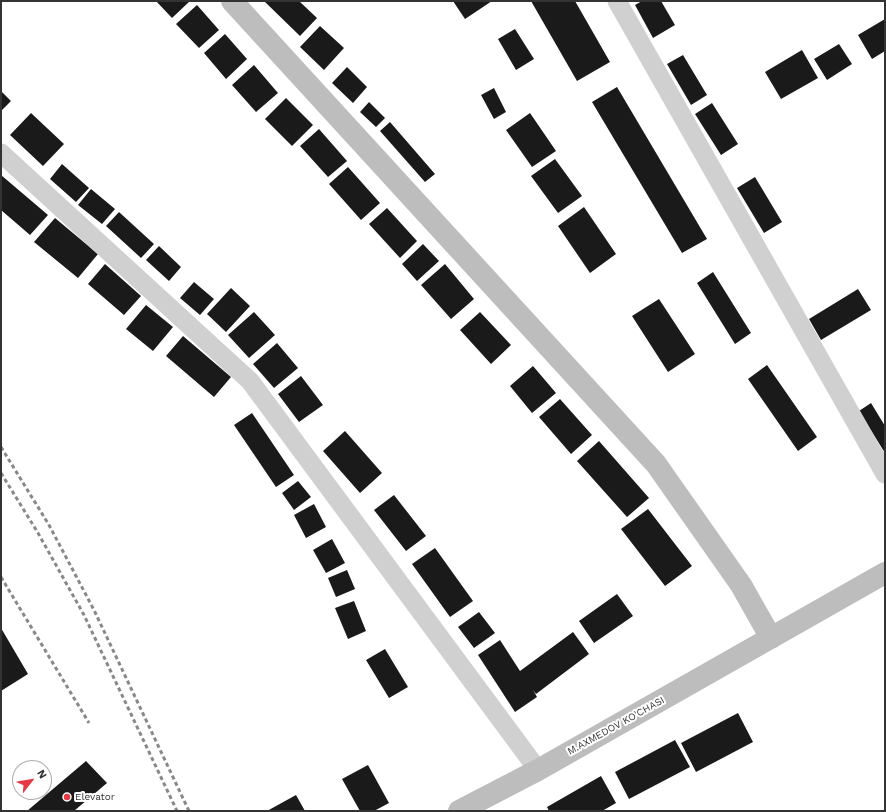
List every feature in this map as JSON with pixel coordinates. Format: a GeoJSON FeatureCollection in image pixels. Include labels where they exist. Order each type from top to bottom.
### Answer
{"type":"FeatureCollection","features":[{"type":"Feature","properties":{"kind":"street"},"geometry":{"type":"LineString","coordinates":[[232,1],[656,464],[740,585],[771,638]]}},
{"type":"Feature","properties":{"kind":"street"},"geometry":{"type":"LineString","coordinates":[[617,1],[885,474]]}},
{"type":"Feature","properties":{"kind":"street"},"geometry":{"type":"LineString","coordinates":[[1,153],[250,381],[538,770]]}},
{"type":"Feature","properties":{"kind":"street","name":"M.AXMEDOV KO'CHASI"},"geometry":{"type":"LineString","coordinates":[[459,811],[538,770],[885,574]]}},
{"type":"Feature","properties":{"kind":"building"},"geometry":{"type":"Polygon","coordinates":[[[156,1],[190,1],[172,18],[156,1]]]}},
{"type":"Feature","properties":{"kind":"building"},"geometry":{"type":"Polygon","coordinates":[[[264,1],[299,1],[317,18],[300,36],[264,1]]]}},
{"type":"Feature","properties":{"kind":"building"},"geometry":{"type":"Polygon","coordinates":[[[453,1],[492,1],[465,19],[453,1]]]}},
{"type":"Feature","properties":{"kind":"building"},"geometry":{"type":"Polygon","coordinates":[[[531,1],[575,1],[610,62],[577,81],[531,1]]]}},
{"type":"Feature","properties":{"kind":"building"},"geometry":{"type":"Polygon","coordinates":[[[642,1],[661,1],[675,25],[653,38],[635,5],[642,1]]]}},
{"type":"Feature","properties":{"kind":"building"},"geometry":{"type":"Polygon","coordinates":[[[197,5],[219,30],[199,48],[176,24],[197,5]]]}},
{"type":"Feature","properties":{"kind":"building"},"geometry":{"type":"Polygon","coordinates":[[[885,19],[885,51],[872,59],[858,35],[885,19]]]}},
{"type":"Feature","properties":{"kind":"building"},"geometry":{"type":"Polygon","coordinates":[[[320,26],[344,48],[324,70],[300,47],[320,26]]]}},
{"type":"Feature","properties":{"kind":"building"},"geometry":{"type":"Polygon","coordinates":[[[515,29],[534,59],[516,70],[498,39],[515,29]]]}},
{"type":"Feature","properties":{"kind":"building"},"geometry":{"type":"Polygon","coordinates":[[[225,34],[247,59],[226,79],[204,53],[225,34]]]}},
{"type":"Feature","properties":{"kind":"building"},"geometry":{"type":"Polygon","coordinates":[[[839,44],[852,64],[827,80],[814,59],[839,44]]]}},
{"type":"Feature","properties":{"kind":"building"},"geometry":{"type":"Polygon","coordinates":[[[802,50],[818,78],[781,99],[765,72],[802,50]]]}},
{"type":"Feature","properties":{"kind":"building"},"geometry":{"type":"Polygon","coordinates":[[[683,55],[707,95],[691,105],[667,64],[683,55]]]}},
{"type":"Feature","properties":{"kind":"building"},"geometry":{"type":"Polygon","coordinates":[[[254,65],[278,93],[256,112],[232,85],[254,65]]]}},
{"type":"Feature","properties":{"kind":"building"},"geometry":{"type":"Polygon","coordinates":[[[347,67],[367,87],[353,103],[332,83],[347,67]]]}},
{"type":"Feature","properties":{"kind":"building"},"geometry":{"type":"Polygon","coordinates":[[[617,87],[707,239],[682,253],[592,102],[617,87]]]}},
{"type":"Feature","properties":{"kind":"building"},"geometry":{"type":"Polygon","coordinates":[[[494,88],[506,112],[494,119],[481,95],[494,88]]]}},
{"type":"Feature","properties":{"kind":"building"},"geometry":{"type":"Polygon","coordinates":[[[1,91],[11,101],[1,111],[1,91]]]}},
{"type":"Feature","properties":{"kind":"building"},"geometry":{"type":"Polygon","coordinates":[[[286,98],[313,125],[292,146],[265,119],[286,98]]]}},
{"type":"Feature","properties":{"kind":"building"},"geometry":{"type":"Polygon","coordinates":[[[369,102],[385,118],[376,127],[360,112],[369,102]]]}},
{"type":"Feature","properties":{"kind":"building"},"geometry":{"type":"Polygon","coordinates":[[[712,103],[738,144],[721,155],[695,114],[712,103]]]}},
{"type":"Feature","properties":{"kind":"building"},"geometry":{"type":"Polygon","coordinates":[[[31,113],[64,144],[43,166],[10,135],[31,113]]]}},
{"type":"Feature","properties":{"kind":"building"},"geometry":{"type":"Polygon","coordinates":[[[530,113],[556,151],[532,167],[506,130],[530,113]]]}},
{"type":"Feature","properties":{"kind":"building"},"geometry":{"type":"Polygon","coordinates":[[[390,122],[435,174],[425,182],[380,131],[390,122]]]}},
{"type":"Feature","properties":{"kind":"building"},"geometry":{"type":"Polygon","coordinates":[[[319,129],[347,161],[328,177],[300,146],[319,129]]]}},
{"type":"Feature","properties":{"kind":"building"},"geometry":{"type":"Polygon","coordinates":[[[555,159],[582,196],[558,213],[531,176],[555,159]]]}},
{"type":"Feature","properties":{"kind":"building"},"geometry":{"type":"Polygon","coordinates":[[[62,164],[89,188],[76,202],[50,179],[62,164]]]}},
{"type":"Feature","properties":{"kind":"building"},"geometry":{"type":"Polygon","coordinates":[[[348,167],[380,203],[361,220],[329,184],[348,167]]]}},
{"type":"Feature","properties":{"kind":"building"},"geometry":{"type":"Polygon","coordinates":[[[1,175],[48,215],[30,235],[1,210],[1,175]]]}},
{"type":"Feature","properties":{"kind":"building"},"geometry":{"type":"Polygon","coordinates":[[[755,177],[782,222],[764,233],[737,188],[755,177]]]}},
{"type":"Feature","properties":{"kind":"building"},"geometry":{"type":"Polygon","coordinates":[[[91,189],[115,209],[102,224],[78,205],[91,189]]]}},
{"type":"Feature","properties":{"kind":"building"},"geometry":{"type":"Polygon","coordinates":[[[584,207],[616,254],[590,273],[558,226],[584,207]]]}},
{"type":"Feature","properties":{"kind":"building"},"geometry":{"type":"Polygon","coordinates":[[[387,208],[417,241],[400,258],[369,224],[387,208]]]}},
{"type":"Feature","properties":{"kind":"building"},"geometry":{"type":"Polygon","coordinates":[[[119,212],[154,244],[141,258],[106,226],[119,212]]]}},
{"type":"Feature","properties":{"kind":"building"},"geometry":{"type":"Polygon","coordinates":[[[55,218],[98,254],[78,278],[34,242],[55,218]]]}},
{"type":"Feature","properties":{"kind":"building"},"geometry":{"type":"Polygon","coordinates":[[[423,244],[439,261],[417,281],[402,264],[423,244]]]}},
{"type":"Feature","properties":{"kind":"building"},"geometry":{"type":"Polygon","coordinates":[[[159,246],[181,267],[169,281],[146,260],[159,246]]]}},
{"type":"Feature","properties":{"kind":"building"},"geometry":{"type":"Polygon","coordinates":[[[105,264],[141,296],[124,315],[88,284],[105,264]]]}},
{"type":"Feature","properties":{"kind":"building"},"geometry":{"type":"Polygon","coordinates":[[[445,264],[474,299],[451,319],[421,285],[445,264]]]}},
{"type":"Feature","properties":{"kind":"building"},"geometry":{"type":"Polygon","coordinates":[[[713,272],[751,333],[735,344],[697,283],[713,272]]]}},
{"type":"Feature","properties":{"kind":"building"},"geometry":{"type":"Polygon","coordinates":[[[194,282],[214,299],[200,315],[180,298],[194,282]]]}},
{"type":"Feature","properties":{"kind":"building"},"geometry":{"type":"Polygon","coordinates":[[[231,288],[250,306],[226,332],[207,314],[231,288]]]}},
{"type":"Feature","properties":{"kind":"building"},"geometry":{"type":"Polygon","coordinates":[[[858,289],[871,310],[821,340],[809,319],[858,289]]]}},
{"type":"Feature","properties":{"kind":"building"},"geometry":{"type":"Polygon","coordinates":[[[659,299],[695,354],[668,372],[632,316],[659,299]]]}},
{"type":"Feature","properties":{"kind":"building"},"geometry":{"type":"Polygon","coordinates":[[[146,305],[173,327],[153,351],[126,329],[146,305]]]}},
{"type":"Feature","properties":{"kind":"building"},"geometry":{"type":"Polygon","coordinates":[[[254,312],[275,335],[249,358],[228,335],[254,312]]]}},
{"type":"Feature","properties":{"kind":"building"},"geometry":{"type":"Polygon","coordinates":[[[480,312],[511,345],[491,364],[460,330],[480,312]]]}},
{"type":"Feature","properties":{"kind":"building"},"geometry":{"type":"Polygon","coordinates":[[[183,336],[231,377],[214,397],[166,356],[183,336]]]}},
{"type":"Feature","properties":{"kind":"building"},"geometry":{"type":"Polygon","coordinates":[[[277,343],[298,368],[274,388],[253,364],[277,343]]]}},
{"type":"Feature","properties":{"kind":"building"},"geometry":{"type":"Polygon","coordinates":[[[767,365],[817,437],[798,451],[748,379],[767,365]]]}},
{"type":"Feature","properties":{"kind":"building"},"geometry":{"type":"Polygon","coordinates":[[[533,366],[556,393],[532,413],[510,386],[533,366]]]}},
{"type":"Feature","properties":{"kind":"building"},"geometry":{"type":"Polygon","coordinates":[[[301,376],[323,405],[299,422],[278,394],[301,376]]]}},
{"type":"Feature","properties":{"kind":"building"},"geometry":{"type":"Polygon","coordinates":[[[560,399],[592,435],[571,454],[539,417],[560,399]]]}},
{"type":"Feature","properties":{"kind":"building"},"geometry":{"type":"Polygon","coordinates":[[[871,403],[885,426],[885,453],[859,411],[871,403]]]}},
{"type":"Feature","properties":{"kind":"building"},"geometry":{"type":"Polygon","coordinates":[[[252,413],[294,475],[276,487],[234,425],[252,413]]]}},
{"type":"Feature","properties":{"kind":"building"},"geometry":{"type":"Polygon","coordinates":[[[345,431],[382,473],[360,493],[323,451],[345,431]]]}},
{"type":"Feature","properties":{"kind":"building"},"geometry":{"type":"Polygon","coordinates":[[[599,441],[649,498],[627,517],[577,461],[599,441]]]}},
{"type":"Feature","properties":{"kind":"building"},"geometry":{"type":"Polygon","coordinates":[[[298,481],[311,497],[294,510],[282,493],[298,481]]]}},
{"type":"Feature","properties":{"kind":"building"},"geometry":{"type":"Polygon","coordinates":[[[394,495],[426,536],[406,551],[374,510],[394,495]]]}},
{"type":"Feature","properties":{"kind":"building"},"geometry":{"type":"Polygon","coordinates":[[[314,504],[326,527],[306,538],[294,515],[314,504]]]}},
{"type":"Feature","properties":{"kind":"building"},"geometry":{"type":"Polygon","coordinates":[[[648,509],[692,566],[665,586],[621,529],[648,509]]]}},
{"type":"Feature","properties":{"kind":"building"},"geometry":{"type":"Polygon","coordinates":[[[332,539],[345,563],[326,573],[313,550],[332,539]]]}},
{"type":"Feature","properties":{"kind":"building"},"geometry":{"type":"Polygon","coordinates":[[[435,548],[473,601],[450,617],[412,564],[435,548]]]}},
{"type":"Feature","properties":{"kind":"building"},"geometry":{"type":"Polygon","coordinates":[[[347,570],[355,589],[336,597],[328,578],[347,570]]]}},
{"type":"Feature","properties":{"kind":"building"},"geometry":{"type":"Polygon","coordinates":[[[617,594],[633,616],[594,643],[579,621],[617,594]]]}},
{"type":"Feature","properties":{"kind":"building"},"geometry":{"type":"Polygon","coordinates":[[[354,601],[366,631],[348,639],[335,608],[354,601]]]}},
{"type":"Feature","properties":{"kind":"building"},"geometry":{"type":"Polygon","coordinates":[[[479,612],[495,633],[474,648],[458,627],[479,612]]]}},
{"type":"Feature","properties":{"kind":"building"},"geometry":{"type":"Polygon","coordinates":[[[1,628],[28,674],[1,691],[1,628]]]}},
{"type":"Feature","properties":{"kind":"building"},"geometry":{"type":"Polygon","coordinates":[[[573,632],[589,654],[536,694],[533,690],[537,697],[515,712],[478,655],[500,640],[520,671],[573,632]]]}},
{"type":"Feature","properties":{"kind":"building"},"geometry":{"type":"Polygon","coordinates":[[[385,649],[408,687],[389,698],[366,660],[385,649]]]}},
{"type":"Feature","properties":{"kind":"building"},"geometry":{"type":"Polygon","coordinates":[[[738,713],[753,742],[696,772],[681,743],[738,713]]]}},
{"type":"Feature","properties":{"kind":"building"},"geometry":{"type":"Polygon","coordinates":[[[675,740],[690,767],[629,799],[615,772],[675,740]]]}},
{"type":"Feature","properties":{"kind":"building","name":"Elevator"},"geometry":{"type":"Polygon","coordinates":[[[86,761],[107,783],[74,811],[27,811],[40,800],[52,800],[52,790],[86,761]]]}},
{"type":"Feature","properties":{"kind":"building"},"geometry":{"type":"Polygon","coordinates":[[[368,765],[389,803],[374,811],[360,811],[342,779],[368,765]]]}},
{"type":"Feature","properties":{"kind":"building"},"geometry":{"type":"Polygon","coordinates":[[[601,776],[616,803],[602,811],[549,811],[547,807],[601,776]]]}},
{"type":"Feature","properties":{"kind":"building"},"geometry":{"type":"Polygon","coordinates":[[[296,795],[305,811],[267,811],[296,795]]]}},
{"type":"Feature","properties":{"kind":"railway"},"geometry":{"type":"LineString","coordinates":[[1,447],[49,525],[94,610],[189,811]]}},
{"type":"Feature","properties":{"kind":"railway"},"geometry":{"type":"LineString","coordinates":[[1,473],[38,533],[84,615],[177,811]]}},
{"type":"Feature","properties":{"kind":"railway"},"geometry":{"type":"LineString","coordinates":[[1,577],[89,723]]}},
{"type":"Feature","properties":{"kind":"place","name":"Elevator"},"geometry":{"type":"Point","coordinates":[67,797]}}]}
